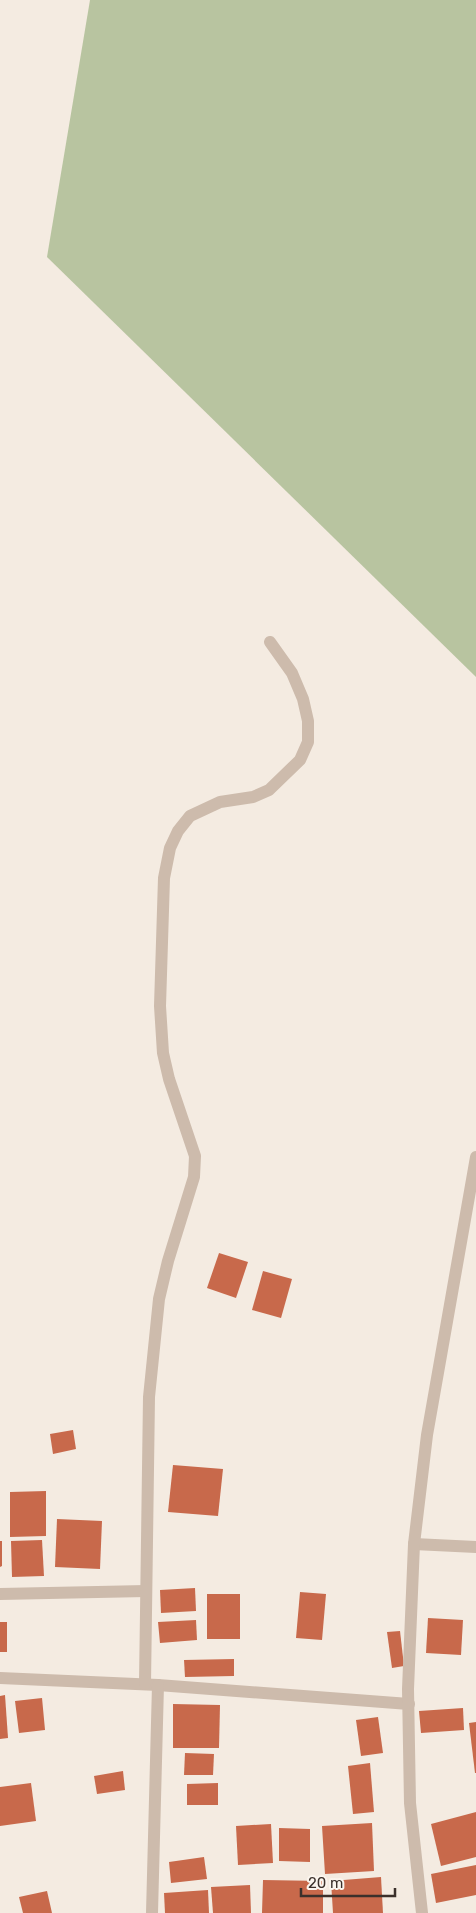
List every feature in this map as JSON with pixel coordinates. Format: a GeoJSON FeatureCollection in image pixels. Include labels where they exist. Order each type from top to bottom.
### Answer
{"type":"FeatureCollection","features":[{"type":"Feature","properties":{"kind":"street"},"geometry":{"type":"LineString","coordinates":[[152,1913],[151,1684],[146,1591],[150,1397],[159,1299],[168,1261],[194,1177],[195,1156],[168,1079],[163,1053],[160,1006],[164,878],[170,848],[178,831],[190,816],[220,802],[253,797],[269,790],[300,760],[308,742],[308,721],[303,699],[292,673],[270,642]]}},
{"type":"Feature","properties":{"kind":"street"},"geometry":{"type":"LineString","coordinates":[[422,1913],[410,1803],[409,1704],[414,1544],[428,1436],[476,1157]]}},
{"type":"Feature","properties":{"kind":"street"},"geometry":{"type":"LineString","coordinates":[[414,1544],[476,1547]]}},
{"type":"Feature","properties":{"kind":"street"},"geometry":{"type":"LineString","coordinates":[[0,1594],[146,1591]]}},
{"type":"Feature","properties":{"kind":"street"},"geometry":{"type":"LineString","coordinates":[[0,1678],[151,1684],[409,1704]]}},
{"type":"Feature","properties":{"kind":"green space"},"geometry":{"type":"Polygon","coordinates":[[[90,0],[476,0],[476,677],[47,257],[90,0]]]}},
{"type":"Feature","properties":{"kind":"building"},"geometry":{"type":"Polygon","coordinates":[[[219,1253],[248,1262],[236,1298],[207,1288],[219,1253]]]}},
{"type":"Feature","properties":{"kind":"building"},"geometry":{"type":"Polygon","coordinates":[[[263,1271],[292,1279],[281,1318],[252,1310],[263,1271]]]}},
{"type":"Feature","properties":{"kind":"building"},"geometry":{"type":"Polygon","coordinates":[[[73,1430],[76,1449],[53,1454],[50,1434],[73,1430]]]}},
{"type":"Feature","properties":{"kind":"building"},"geometry":{"type":"Polygon","coordinates":[[[173,1465],[223,1469],[218,1516],[168,1512],[173,1465]]]}},
{"type":"Feature","properties":{"kind":"building"},"geometry":{"type":"Polygon","coordinates":[[[46,1491],[46,1536],[10,1537],[10,1492],[46,1491]]]}},
{"type":"Feature","properties":{"kind":"building"},"geometry":{"type":"Polygon","coordinates":[[[57,1519],[102,1521],[100,1569],[55,1567],[57,1519]]]}},
{"type":"Feature","properties":{"kind":"building"},"geometry":{"type":"Polygon","coordinates":[[[42,1540],[44,1576],[12,1577],[11,1541],[42,1540]]]}},
{"type":"Feature","properties":{"kind":"building"},"geometry":{"type":"Polygon","coordinates":[[[0,1541],[2,1541],[2,1566],[0,1567],[0,1541]]]}},
{"type":"Feature","properties":{"kind":"building"},"geometry":{"type":"Polygon","coordinates":[[[195,1588],[196,1611],[161,1613],[160,1590],[195,1588]]]}},
{"type":"Feature","properties":{"kind":"building"},"geometry":{"type":"Polygon","coordinates":[[[300,1592],[326,1594],[322,1640],[296,1638],[300,1592]]]}},
{"type":"Feature","properties":{"kind":"building"},"geometry":{"type":"Polygon","coordinates":[[[207,1594],[240,1594],[240,1639],[207,1639],[207,1594]]]}},
{"type":"Feature","properties":{"kind":"building"},"geometry":{"type":"Polygon","coordinates":[[[428,1618],[463,1620],[461,1655],[426,1653],[428,1618]]]}},
{"type":"Feature","properties":{"kind":"building"},"geometry":{"type":"Polygon","coordinates":[[[196,1620],[197,1640],[160,1643],[158,1622],[196,1620]]]}},
{"type":"Feature","properties":{"kind":"building"},"geometry":{"type":"Polygon","coordinates":[[[0,1622],[7,1622],[7,1652],[0,1652],[0,1622]]]}},
{"type":"Feature","properties":{"kind":"building"},"geometry":{"type":"Polygon","coordinates":[[[400,1631],[404,1666],[392,1668],[387,1632],[400,1631]]]}},
{"type":"Feature","properties":{"kind":"building"},"geometry":{"type":"Polygon","coordinates":[[[234,1659],[234,1676],[185,1677],[184,1660],[234,1659]]]}},
{"type":"Feature","properties":{"kind":"building"},"geometry":{"type":"Polygon","coordinates":[[[5,1695],[8,1738],[0,1739],[0,1696],[5,1695]]]}},
{"type":"Feature","properties":{"kind":"building"},"geometry":{"type":"Polygon","coordinates":[[[42,1698],[45,1730],[19,1733],[15,1701],[42,1698]]]}},
{"type":"Feature","properties":{"kind":"building"},"geometry":{"type":"Polygon","coordinates":[[[173,1704],[220,1705],[219,1748],[173,1748],[173,1704]]]}},
{"type":"Feature","properties":{"kind":"building"},"geometry":{"type":"Polygon","coordinates":[[[463,1708],[464,1730],[421,1733],[419,1711],[463,1708]]]}},
{"type":"Feature","properties":{"kind":"building"},"geometry":{"type":"Polygon","coordinates":[[[378,1717],[383,1753],[361,1756],[356,1720],[378,1717]]]}},
{"type":"Feature","properties":{"kind":"building"},"geometry":{"type":"Polygon","coordinates":[[[476,1722],[476,1773],[475,1773],[469,1723],[476,1722]]]}},
{"type":"Feature","properties":{"kind":"building"},"geometry":{"type":"Polygon","coordinates":[[[185,1753],[214,1754],[213,1775],[184,1775],[185,1753]]]}},
{"type":"Feature","properties":{"kind":"building"},"geometry":{"type":"Polygon","coordinates":[[[370,1763],[374,1812],[353,1814],[348,1766],[370,1763]]]}},
{"type":"Feature","properties":{"kind":"building"},"geometry":{"type":"Polygon","coordinates":[[[123,1771],[125,1790],[97,1794],[94,1776],[123,1771]]]}},
{"type":"Feature","properties":{"kind":"building"},"geometry":{"type":"Polygon","coordinates":[[[31,1783],[36,1821],[0,1826],[0,1787],[31,1783]]]}},
{"type":"Feature","properties":{"kind":"building"},"geometry":{"type":"Polygon","coordinates":[[[218,1783],[218,1805],[187,1805],[187,1784],[218,1783]]]}},
{"type":"Feature","properties":{"kind":"building"},"geometry":{"type":"Polygon","coordinates":[[[476,1812],[476,1857],[441,1866],[431,1824],[476,1812]]]}},
{"type":"Feature","properties":{"kind":"building"},"geometry":{"type":"Polygon","coordinates":[[[372,1823],[374,1871],[325,1874],[322,1826],[372,1823]]]}},
{"type":"Feature","properties":{"kind":"building"},"geometry":{"type":"Polygon","coordinates":[[[271,1824],[273,1863],[238,1865],[236,1826],[271,1824]]]}},
{"type":"Feature","properties":{"kind":"building"},"geometry":{"type":"Polygon","coordinates":[[[279,1828],[310,1829],[310,1862],[279,1861],[279,1828]]]}},
{"type":"Feature","properties":{"kind":"building"},"geometry":{"type":"Polygon","coordinates":[[[204,1857],[207,1879],[171,1883],[169,1862],[204,1857]]]}},
{"type":"Feature","properties":{"kind":"building"},"geometry":{"type":"Polygon","coordinates":[[[476,1865],[476,1895],[436,1903],[431,1874],[476,1865]]]}},
{"type":"Feature","properties":{"kind":"building"},"geometry":{"type":"Polygon","coordinates":[[[381,1877],[383,1913],[333,1913],[331,1881],[381,1877]]]}},
{"type":"Feature","properties":{"kind":"building"},"geometry":{"type":"Polygon","coordinates":[[[263,1880],[323,1881],[323,1913],[262,1913],[263,1880]]]}},
{"type":"Feature","properties":{"kind":"building"},"geometry":{"type":"Polygon","coordinates":[[[250,1885],[251,1913],[213,1913],[211,1887],[250,1885]]]}},
{"type":"Feature","properties":{"kind":"building"},"geometry":{"type":"Polygon","coordinates":[[[208,1890],[209,1913],[165,1913],[164,1893],[208,1890]]]}},
{"type":"Feature","properties":{"kind":"building"},"geometry":{"type":"Polygon","coordinates":[[[47,1891],[52,1913],[23,1913],[19,1897],[47,1891]]]}}]}
